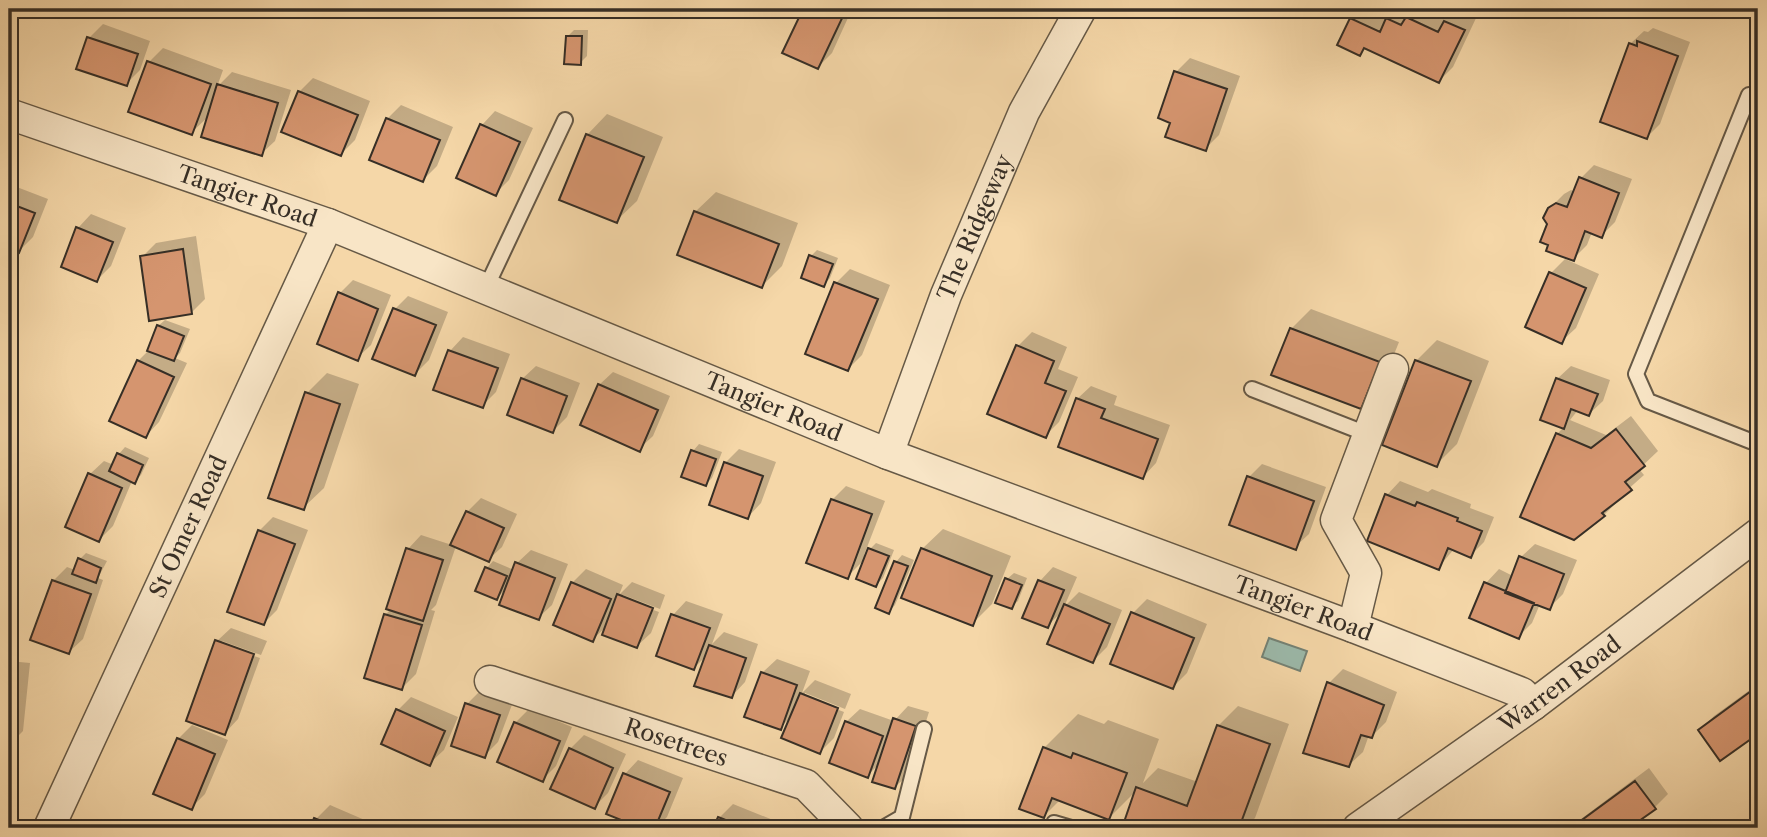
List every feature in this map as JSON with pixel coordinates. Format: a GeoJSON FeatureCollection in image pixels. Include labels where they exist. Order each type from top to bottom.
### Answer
{"type":"FeatureCollection","features":[{"type":"Feature","properties":{"kind":"street","name":"The Ridgeway"},"geometry":{"type":"LineString","coordinates":[[888,454],[946,295],[1019,124],[1081,9]]}},
{"type":"Feature","properties":{"kind":"street","name":"Tangier Road"},"geometry":{"type":"LineString","coordinates":[[9,114],[328,224],[888,454],[1353,627],[1522,693],[1533,705]]}},
{"type":"Feature","properties":{"kind":"street","name":"St Omer Road"},"geometry":{"type":"LineString","coordinates":[[49,828],[328,224]]}},
{"type":"Feature","properties":{"kind":"street"},"geometry":{"type":"LineString","coordinates":[[1353,627],[1366,573],[1336,520],[1393,369]]}},
{"type":"Feature","properties":{"kind":"street","name":"Warren Road"},"geometry":{"type":"LineString","coordinates":[[1358,828],[1533,705],[1758,534]]}},
{"type":"Feature","properties":{"kind":"street","name":"Rosetrees"},"geometry":{"type":"LineString","coordinates":[[490,681],[806,785],[848,828]]}},
{"type":"Feature","properties":{"kind":"lane"},"geometry":{"type":"LineString","coordinates":[[1749,95],[1636,374],[1648,401],[1758,444]]}},
{"type":"Feature","properties":{"kind":"lane"},"geometry":{"type":"LineString","coordinates":[[485,290],[565,120]]}},
{"type":"Feature","properties":{"kind":"lane"},"geometry":{"type":"LineString","coordinates":[[1252,389],[1367,434]]}},
{"type":"Feature","properties":{"kind":"lane"},"geometry":{"type":"LineString","coordinates":[[883,828],[902,817],[924,729]]}},
{"type":"Feature","properties":{"kind":"lane"},"geometry":{"type":"LineString","coordinates":[[1054,823],[1071,828]]}},
{"type":"Feature","properties":{"kind":"shaded area"},"geometry":{"type":"Polygon","coordinates":[[[1269,638],[1307,651],[1300,671],[1262,657],[1269,638]]]}},
{"type":"Feature","properties":{"kind":"building"},"geometry":{"type":"Polygon","coordinates":[[[803,9],[839,9],[845,12],[818,69],[782,53],[803,9]]]}},
{"type":"Feature","properties":{"kind":"building"},"geometry":{"type":"Polygon","coordinates":[[[1406,17],[1438,32],[1444,21],[1465,30],[1439,83],[1364,48],[1360,56],[1337,45],[1350,18],[1380,32],[1386,18],[1401,25],[1406,17]]]}},
{"type":"Feature","properties":{"kind":"building"},"geometry":{"type":"Polygon","coordinates":[[[566,36],[582,36],[581,65],[564,64],[566,36]]]}},
{"type":"Feature","properties":{"kind":"building"},"geometry":{"type":"Polygon","coordinates":[[[87,37],[138,54],[127,86],[76,69],[87,37]]]}},
{"type":"Feature","properties":{"kind":"building"},"geometry":{"type":"Polygon","coordinates":[[[1637,41],[1678,56],[1647,139],[1600,122],[1629,43],[1637,46],[1637,41]]]}},
{"type":"Feature","properties":{"kind":"building"},"geometry":{"type":"Polygon","coordinates":[[[147,61],[211,84],[192,135],[128,112],[147,61]]]}},
{"type":"Feature","properties":{"kind":"building"},"geometry":{"type":"Polygon","coordinates":[[[1174,71],[1227,89],[1206,151],[1165,137],[1170,123],[1158,118],[1174,71]]]}},
{"type":"Feature","properties":{"kind":"building"},"geometry":{"type":"Polygon","coordinates":[[[217,84],[278,103],[262,156],[201,137],[217,84]]]}},
{"type":"Feature","properties":{"kind":"building"},"geometry":{"type":"Polygon","coordinates":[[[298,91],[358,115],[341,156],[281,132],[298,91]]]}},
{"type":"Feature","properties":{"kind":"building"},"geometry":{"type":"Polygon","coordinates":[[[386,118],[440,140],[423,182],[369,160],[386,118]]]}},
{"type":"Feature","properties":{"kind":"building"},"geometry":{"type":"Polygon","coordinates":[[[480,124],[520,142],[496,196],[456,178],[480,124]]]}},
{"type":"Feature","properties":{"kind":"building"},"geometry":{"type":"Polygon","coordinates":[[[586,134],[644,157],[617,223],[559,200],[586,134]]]}},
{"type":"Feature","properties":{"kind":"building"},"geometry":{"type":"Polygon","coordinates":[[[1579,177],[1619,193],[1602,238],[1585,231],[1574,261],[1546,251],[1548,245],[1540,242],[1547,224],[1543,218],[1548,208],[1556,203],[1567,207],[1579,177]]]}},
{"type":"Feature","properties":{"kind":"building"},"geometry":{"type":"Polygon","coordinates":[[[9,203],[35,213],[19,253],[9,249],[9,203]]]}},
{"type":"Feature","properties":{"kind":"building"},"geometry":{"type":"Polygon","coordinates":[[[694,211],[779,244],[762,288],[677,255],[694,211]]]}},
{"type":"Feature","properties":{"kind":"building"},"geometry":{"type":"Polygon","coordinates":[[[76,227],[113,242],[97,282],[61,267],[76,227]]]}},
{"type":"Feature","properties":{"kind":"building"},"geometry":{"type":"Polygon","coordinates":[[[183,249],[192,314],[149,321],[140,256],[183,249]]]}},
{"type":"Feature","properties":{"kind":"building"},"geometry":{"type":"Polygon","coordinates":[[[809,255],[833,264],[824,287],[801,278],[809,255]]]}},
{"type":"Feature","properties":{"kind":"building"},"geometry":{"type":"Polygon","coordinates":[[[1549,272],[1586,288],[1562,344],[1525,327],[1549,272]]]}},
{"type":"Feature","properties":{"kind":"building"},"geometry":{"type":"Polygon","coordinates":[[[834,282],[878,299],[848,371],[805,354],[834,282]]]}},
{"type":"Feature","properties":{"kind":"building"},"geometry":{"type":"Polygon","coordinates":[[[338,292],[378,309],[358,361],[317,344],[338,292]]]}},
{"type":"Feature","properties":{"kind":"building"},"geometry":{"type":"Polygon","coordinates":[[[393,308],[436,325],[415,376],[372,359],[393,308]]]}},
{"type":"Feature","properties":{"kind":"building"},"geometry":{"type":"Polygon","coordinates":[[[157,325],[184,336],[174,361],[147,351],[157,325]]]}},
{"type":"Feature","properties":{"kind":"building"},"geometry":{"type":"Polygon","coordinates":[[[1290,328],[1380,362],[1361,409],[1271,375],[1290,328]]]}},
{"type":"Feature","properties":{"kind":"building"},"geometry":{"type":"Polygon","coordinates":[[[1016,345],[1054,361],[1045,383],[1066,391],[1046,438],[987,414],[1016,345]]]}},
{"type":"Feature","properties":{"kind":"building"},"geometry":{"type":"Polygon","coordinates":[[[448,350],[498,368],[483,408],[433,390],[448,350]]]}},
{"type":"Feature","properties":{"kind":"building"},"geometry":{"type":"Polygon","coordinates":[[[137,360],[174,377],[146,438],[109,421],[137,360]]]}},
{"type":"Feature","properties":{"kind":"building"},"geometry":{"type":"Polygon","coordinates":[[[1415,360],[1471,381],[1437,467],[1382,445],[1415,360]]]}},
{"type":"Feature","properties":{"kind":"building"},"geometry":{"type":"Polygon","coordinates":[[[521,378],[567,396],[553,433],[507,415],[521,378]]]}},
{"type":"Feature","properties":{"kind":"building"},"geometry":{"type":"Polygon","coordinates":[[[1556,378],[1598,394],[1589,416],[1571,409],[1564,429],[1540,420],[1556,378]]]}},
{"type":"Feature","properties":{"kind":"building"},"geometry":{"type":"Polygon","coordinates":[[[598,384],[658,410],[640,452],[580,425],[598,384]]]}},
{"type":"Feature","properties":{"kind":"building"},"geometry":{"type":"Polygon","coordinates":[[[305,392],[340,404],[304,510],[268,498],[305,392]]]}},
{"type":"Feature","properties":{"kind":"building"},"geometry":{"type":"Polygon","coordinates":[[[1076,398],[1105,409],[1101,418],[1158,439],[1143,479],[1058,447],[1076,398]]]}},
{"type":"Feature","properties":{"kind":"building"},"geometry":{"type":"Polygon","coordinates":[[[1616,429],[1645,466],[1625,482],[1632,490],[1602,513],[1605,516],[1574,540],[1520,517],[1556,433],[1591,448],[1616,429]]]}},
{"type":"Feature","properties":{"kind":"building"},"geometry":{"type":"Polygon","coordinates":[[[691,450],[716,459],[706,486],[681,477],[691,450]]]}},
{"type":"Feature","properties":{"kind":"building"},"geometry":{"type":"Polygon","coordinates":[[[117,453],[143,465],[135,484],[109,471],[117,453]]]}},
{"type":"Feature","properties":{"kind":"building"},"geometry":{"type":"Polygon","coordinates":[[[724,462],[763,476],[748,519],[709,505],[724,462]]]}},
{"type":"Feature","properties":{"kind":"building"},"geometry":{"type":"Polygon","coordinates":[[[88,473],[122,488],[99,542],[65,527],[88,473]]]}},
{"type":"Feature","properties":{"kind":"building"},"geometry":{"type":"Polygon","coordinates":[[[1247,476],[1314,501],[1296,550],[1229,525],[1247,476]]]}},
{"type":"Feature","properties":{"kind":"building"},"geometry":{"type":"Polygon","coordinates":[[[1385,494],[1415,506],[1417,502],[1482,531],[1471,558],[1448,548],[1439,570],[1367,541],[1385,494]]]}},
{"type":"Feature","properties":{"kind":"building"},"geometry":{"type":"Polygon","coordinates":[[[831,499],[872,514],[848,579],[806,563],[831,499]]]}},
{"type":"Feature","properties":{"kind":"building"},"geometry":{"type":"Polygon","coordinates":[[[466,511],[504,528],[489,562],[450,545],[466,511]]]}},
{"type":"Feature","properties":{"kind":"building"},"geometry":{"type":"Polygon","coordinates":[[[258,530],[295,544],[264,625],[227,612],[258,530]]]}},
{"type":"Feature","properties":{"kind":"building"},"geometry":{"type":"Polygon","coordinates":[[[406,548],[443,560],[423,621],[386,609],[406,548]]]}},
{"type":"Feature","properties":{"kind":"building"},"geometry":{"type":"Polygon","coordinates":[[[868,548],[889,556],[876,587],[856,579],[868,548]]]}},
{"type":"Feature","properties":{"kind":"building"},"geometry":{"type":"Polygon","coordinates":[[[921,548],[992,576],[973,626],[901,598],[921,548]]]}},
{"type":"Feature","properties":{"kind":"building"},"geometry":{"type":"Polygon","coordinates":[[[1519,556],[1564,574],[1550,610],[1505,593],[1519,556]]]}},
{"type":"Feature","properties":{"kind":"building"},"geometry":{"type":"Polygon","coordinates":[[[78,558],[101,568],[96,583],[72,574],[78,558]]]}},
{"type":"Feature","properties":{"kind":"building"},"geometry":{"type":"Polygon","coordinates":[[[894,561],[908,566],[889,614],[875,608],[894,561]]]}},
{"type":"Feature","properties":{"kind":"building"},"geometry":{"type":"Polygon","coordinates":[[[515,562],[555,578],[539,620],[499,605],[515,562]]]}},
{"type":"Feature","properties":{"kind":"building"},"geometry":{"type":"Polygon","coordinates":[[[485,567],[507,576],[497,600],[475,591],[485,567]]]}},
{"type":"Feature","properties":{"kind":"building"},"geometry":{"type":"Polygon","coordinates":[[[1005,578],[1022,585],[1012,609],[995,603],[1005,578]]]}},
{"type":"Feature","properties":{"kind":"building"},"geometry":{"type":"Polygon","coordinates":[[[52,580],[91,594],[69,654],[30,640],[52,580]]]}},
{"type":"Feature","properties":{"kind":"building"},"geometry":{"type":"Polygon","coordinates":[[[1038,580],[1064,590],[1048,628],[1022,618],[1038,580]]]}},
{"type":"Feature","properties":{"kind":"building"},"geometry":{"type":"Polygon","coordinates":[[[571,582],[611,599],[593,642],[553,625],[571,582]]]}},
{"type":"Feature","properties":{"kind":"building"},"geometry":{"type":"Polygon","coordinates":[[[1484,582],[1534,603],[1519,639],[1469,618],[1484,582]]]}},
{"type":"Feature","properties":{"kind":"building"},"geometry":{"type":"Polygon","coordinates":[[[617,594],[653,608],[637,648],[602,635],[617,594]]]}},
{"type":"Feature","properties":{"kind":"building"},"geometry":{"type":"Polygon","coordinates":[[[1064,604],[1110,624],[1093,663],[1047,644],[1064,604]]]}},
{"type":"Feature","properties":{"kind":"building"},"geometry":{"type":"Polygon","coordinates":[[[1131,612],[1194,638],[1173,689],[1110,664],[1131,612]]]}},
{"type":"Feature","properties":{"kind":"building"},"geometry":{"type":"Polygon","coordinates":[[[384,614],[422,625],[402,690],[364,678],[384,614]]]}},
{"type":"Feature","properties":{"kind":"building"},"geometry":{"type":"Polygon","coordinates":[[[671,614],[710,628],[694,670],[656,656],[671,614]]]}},
{"type":"Feature","properties":{"kind":"building"},"geometry":{"type":"Polygon","coordinates":[[[215,640],[254,654],[225,735],[186,721],[215,640]]]}},
{"type":"Feature","properties":{"kind":"building"},"geometry":{"type":"Polygon","coordinates":[[[709,645],[746,658],[732,698],[694,686],[709,645]]]}},
{"type":"Feature","properties":{"kind":"building"},"geometry":{"type":"Polygon","coordinates":[[[761,672],[797,685],[781,730],[744,717],[761,672]]]}},
{"type":"Feature","properties":{"kind":"building"},"geometry":{"type":"Polygon","coordinates":[[[9,676],[17,677],[10,746],[9,746],[9,676]]]}},
{"type":"Feature","properties":{"kind":"building"},"geometry":{"type":"Polygon","coordinates":[[[1327,682],[1384,705],[1372,738],[1361,735],[1349,767],[1303,753],[1327,682]]]}},
{"type":"Feature","properties":{"kind":"building"},"geometry":{"type":"Polygon","coordinates":[[[1758,686],[1758,734],[1720,761],[1698,730],[1758,686]]]}},
{"type":"Feature","properties":{"kind":"building"},"geometry":{"type":"Polygon","coordinates":[[[800,693],[838,708],[820,754],[781,738],[800,693]]]}},
{"type":"Feature","properties":{"kind":"building"},"geometry":{"type":"Polygon","coordinates":[[[465,703],[500,715],[485,758],[451,746],[465,703]]]}},
{"type":"Feature","properties":{"kind":"building"},"geometry":{"type":"Polygon","coordinates":[[[396,709],[445,731],[430,766],[381,744],[396,709]]]}},
{"type":"Feature","properties":{"kind":"building"},"geometry":{"type":"Polygon","coordinates":[[[893,718],[916,726],[895,789],[872,782],[893,718]]]}},
{"type":"Feature","properties":{"kind":"building"},"geometry":{"type":"Polygon","coordinates":[[[845,721],[883,736],[868,778],[829,763],[845,721]]]}},
{"type":"Feature","properties":{"kind":"building"},"geometry":{"type":"Polygon","coordinates":[[[514,722],[560,741],[543,782],[497,762],[514,722]]]}},
{"type":"Feature","properties":{"kind":"building"},"geometry":{"type":"Polygon","coordinates":[[[1217,725],[1270,744],[1239,828],[1203,828],[1191,824],[1190,828],[1122,828],[1136,787],[1187,806],[1217,725]]]}},
{"type":"Feature","properties":{"kind":"building"},"geometry":{"type":"Polygon","coordinates":[[[177,738],[215,754],[192,810],[153,794],[177,738]]]}},
{"type":"Feature","properties":{"kind":"building"},"geometry":{"type":"Polygon","coordinates":[[[1043,747],[1071,758],[1073,753],[1127,773],[1109,820],[1052,798],[1044,818],[1019,809],[1043,747]]]}},
{"type":"Feature","properties":{"kind":"building"},"geometry":{"type":"Polygon","coordinates":[[[569,748],[613,768],[595,809],[550,789],[569,748]]]}},
{"type":"Feature","properties":{"kind":"building"},"geometry":{"type":"Polygon","coordinates":[[[623,773],[670,792],[655,828],[641,828],[606,814],[623,773]]]}},
{"type":"Feature","properties":{"kind":"building"},"geometry":{"type":"Polygon","coordinates":[[[1635,781],[1656,809],[1629,828],[1571,828],[1635,781]]]}},
{"type":"Feature","properties":{"kind":"building"},"geometry":{"type":"Polygon","coordinates":[[[718,817],[746,828],[713,828],[718,817]]]}},
{"type":"Feature","properties":{"kind":"building"},"geometry":{"type":"Polygon","coordinates":[[[314,818],[338,828],[310,828],[314,818]]]}}]}
